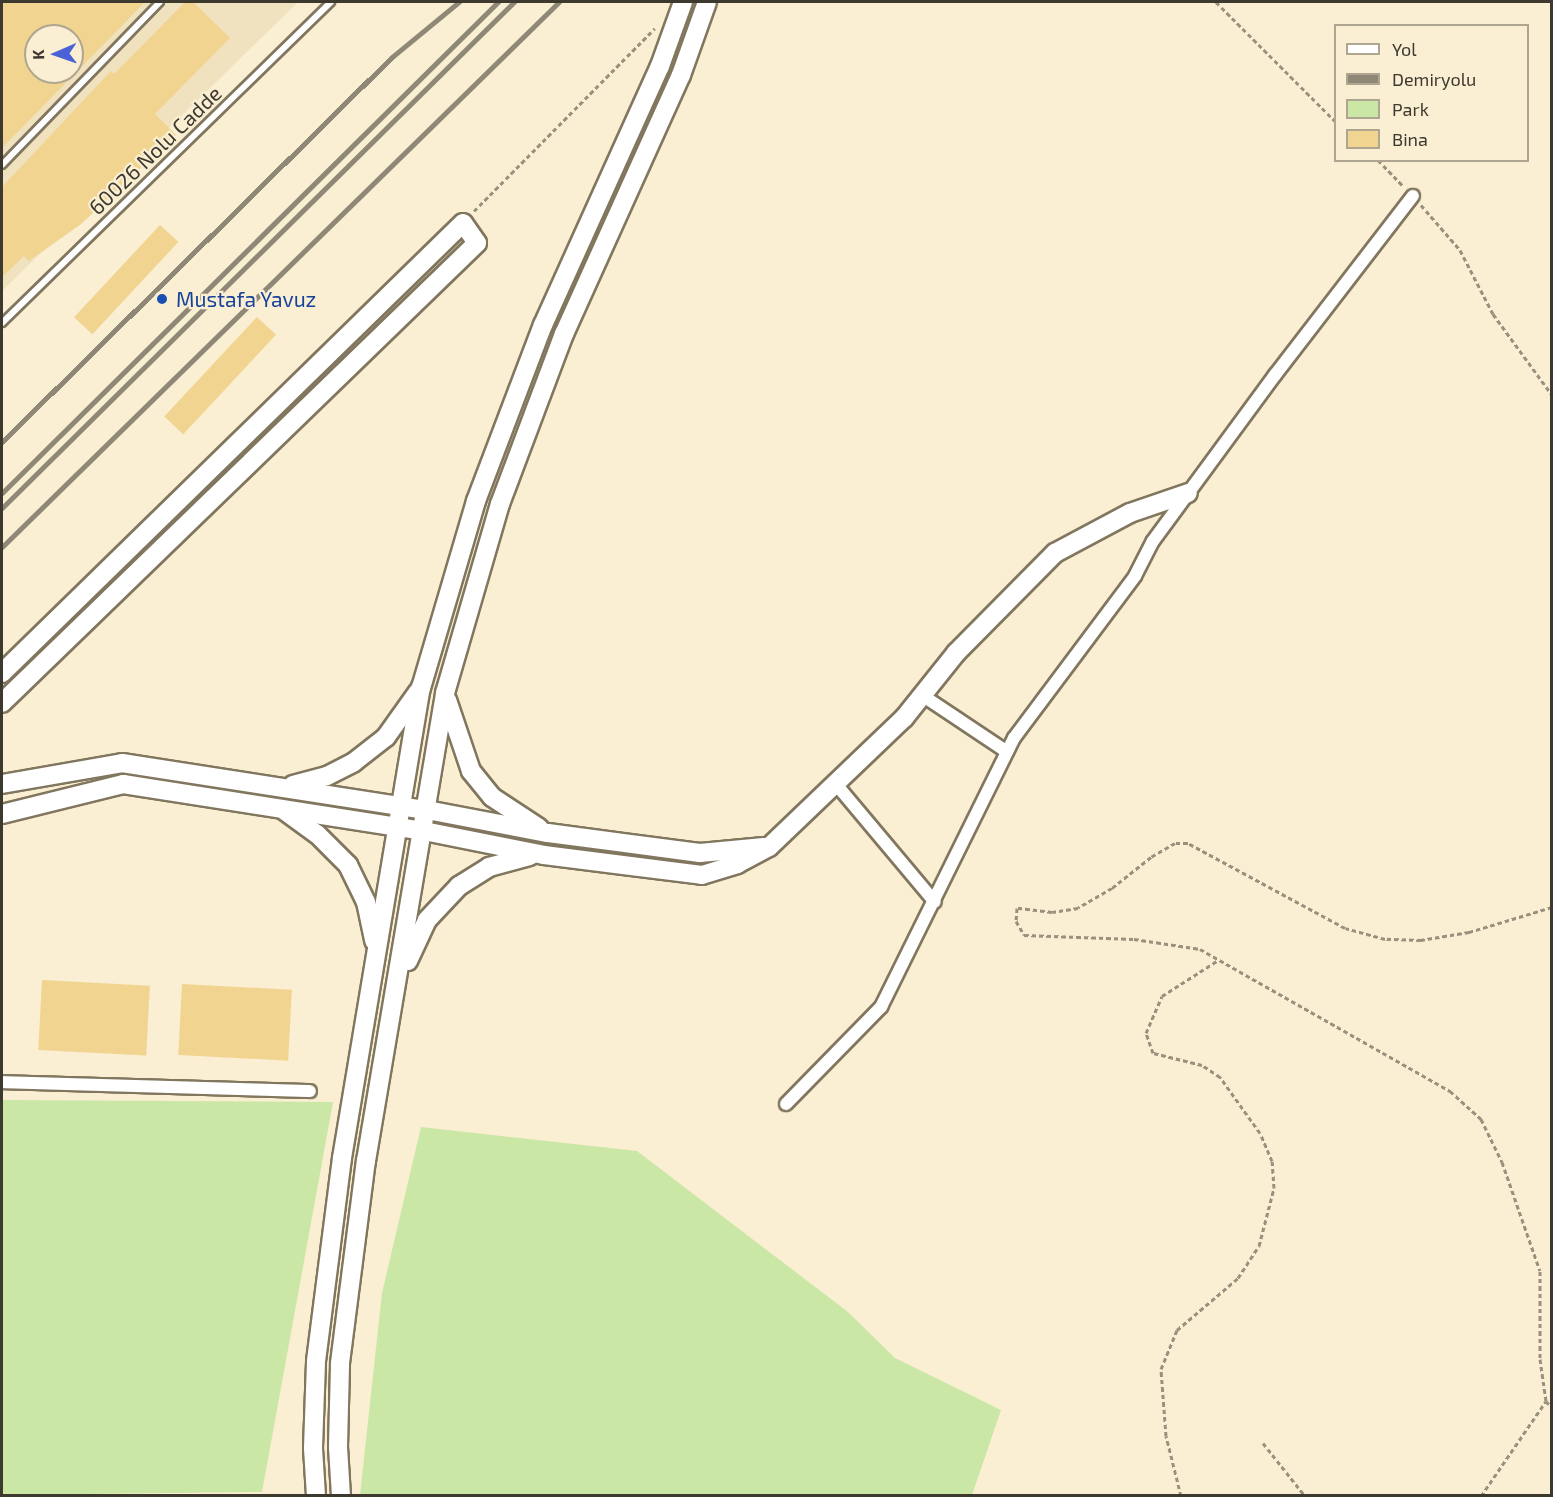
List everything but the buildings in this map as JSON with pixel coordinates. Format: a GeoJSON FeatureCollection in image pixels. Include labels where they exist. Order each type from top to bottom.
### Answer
{"type":"FeatureCollection","features":[{"type":"Feature","properties":{"kind":"main road"},"geometry":{"type":"LineString","coordinates":[[316,1496],[313,1448],[316,1361],[342,1158],[421,688],[476,501],[543,325],[660,66],[683,2]]}},
{"type":"Feature","properties":{"kind":"main road"},"geometry":{"type":"LineString","coordinates":[[341,1496],[338,1447],[340,1364],[366,1161],[424,831],[445,693],[500,504],[564,334],[681,75],[707,2]]}},
{"type":"Feature","properties":{"kind":"main road"},"geometry":{"type":"LineString","coordinates":[[2,673],[463,223],[477,243],[2,703]]}},
{"type":"Feature","properties":{"kind":"main road"},"geometry":{"type":"LineString","coordinates":[[2,814],[123,784],[424,831],[544,855],[702,875],[737,864],[769,847],[904,718],[956,653],[1055,553],[1130,513],[1188,493]]}},
{"type":"Feature","properties":{"kind":"main road"},"geometry":{"type":"LineString","coordinates":[[285,787],[327,776],[354,762],[386,737],[421,688]]}},
{"type":"Feature","properties":{"kind":"main road"},"geometry":{"type":"LineString","coordinates":[[445,693],[471,771],[492,798],[548,833]]}},
{"type":"Feature","properties":{"kind":"main road"},"geometry":{"type":"LineString","coordinates":[[6,778],[122,763],[427,810],[548,833],[700,854],[769,847]]}},
{"type":"Feature","properties":{"kind":"main road"},"geometry":{"type":"LineString","coordinates":[[278,807],[317,834],[348,864],[366,902],[376,951]]}},
{"type":"Feature","properties":{"kind":"main road"},"geometry":{"type":"LineString","coordinates":[[397,988],[427,920],[459,886],[511,858],[544,855]]}},
{"type":"Feature","properties":{"kind":"street"},"geometry":{"type":"LineString","coordinates":[[786,1104],[881,1007],[1007,752],[1135,576],[1153,541],[1188,493],[1413,196]]}},
{"type":"Feature","properties":{"kind":"street"},"geometry":{"type":"LineString","coordinates":[[922,695],[1007,752]]}},
{"type":"Feature","properties":{"kind":"street"},"geometry":{"type":"LineString","coordinates":[[835,783],[934,902]]}},
{"type":"Feature","properties":{"kind":"street"},"geometry":{"type":"LineString","coordinates":[[2,1082],[310,1091]]}},
{"type":"Feature","properties":{"kind":"lane"},"geometry":{"type":"LineString","coordinates":[[2,165],[160,2]]}},
{"type":"Feature","properties":{"kind":"lane","name":"60026 Nolu Cadde"},"geometry":{"type":"LineString","coordinates":[[2,322],[331,2]]}},
{"type":"Feature","properties":{"kind":"path"},"geometry":{"type":"LineString","coordinates":[[1216,2],[1334,121]]}},
{"type":"Feature","properties":{"kind":"path"},"geometry":{"type":"LineString","coordinates":[[463,223],[658,25]]}},
{"type":"Feature","properties":{"kind":"path"},"geometry":{"type":"LineString","coordinates":[[1380,162],[1460,250],[1493,314],[1551,395]]}},
{"type":"Feature","properties":{"kind":"path"},"geometry":{"type":"LineString","coordinates":[[1551,907],[1469,932],[1421,940],[1385,939],[1344,928],[1188,843],[1174,843],[1151,857],[1112,888],[1078,908],[1052,912],[1017,908],[1016,921],[1024,935],[1134,939],[1200,949],[1217,961],[1306,1006],[1450,1091],[1481,1119],[1502,1162],[1540,1271],[1540,1359],[1546,1401],[1551,1408]]}},
{"type":"Feature","properties":{"kind":"path"},"geometry":{"type":"LineString","coordinates":[[1181,1496],[1166,1436],[1161,1369],[1177,1330],[1238,1278],[1259,1246],[1274,1188],[1272,1161],[1260,1133],[1220,1077],[1202,1065],[1153,1053],[1146,1033],[1162,996],[1217,961]]}},
{"type":"Feature","properties":{"kind":"path"},"geometry":{"type":"LineString","coordinates":[[1481,1496],[1546,1401]]}},
{"type":"Feature","properties":{"kind":"path"},"geometry":{"type":"LineString","coordinates":[[1263,1443],[1305,1496]]}},
{"type":"Feature","properties":{"kind":"shaded area"},"geometry":{"type":"Polygon","coordinates":[[[2,2],[298,2],[2,291],[2,2]]]}},
{"type":"Feature","properties":{"kind":"green space"},"geometry":{"type":"Polygon","coordinates":[[[2,1100],[333,1102],[262,1492],[2,1495],[2,1100]]]}},
{"type":"Feature","properties":{"kind":"green space"},"geometry":{"type":"Polygon","coordinates":[[[421,1127],[637,1151],[848,1312],[895,1358],[1001,1410],[972,1495],[360,1495],[382,1293],[421,1127]]]}},
{"type":"Feature","properties":{"kind":"railway"},"geometry":{"type":"LineString","coordinates":[[2,442],[391,58],[459,2]]}},
{"type":"Feature","properties":{"kind":"railway"},"geometry":{"type":"LineString","coordinates":[[2,493],[498,2]]}},
{"type":"Feature","properties":{"kind":"railway"},"geometry":{"type":"LineString","coordinates":[[2,508],[514,2]]}},
{"type":"Feature","properties":{"kind":"railway"},"geometry":{"type":"LineString","coordinates":[[2,547],[559,2]]}},
{"type":"Feature","properties":{"kind":"place","name":"Mustafa Yavuz"},"geometry":{"type":"Point","coordinates":[162,299]}}]}
